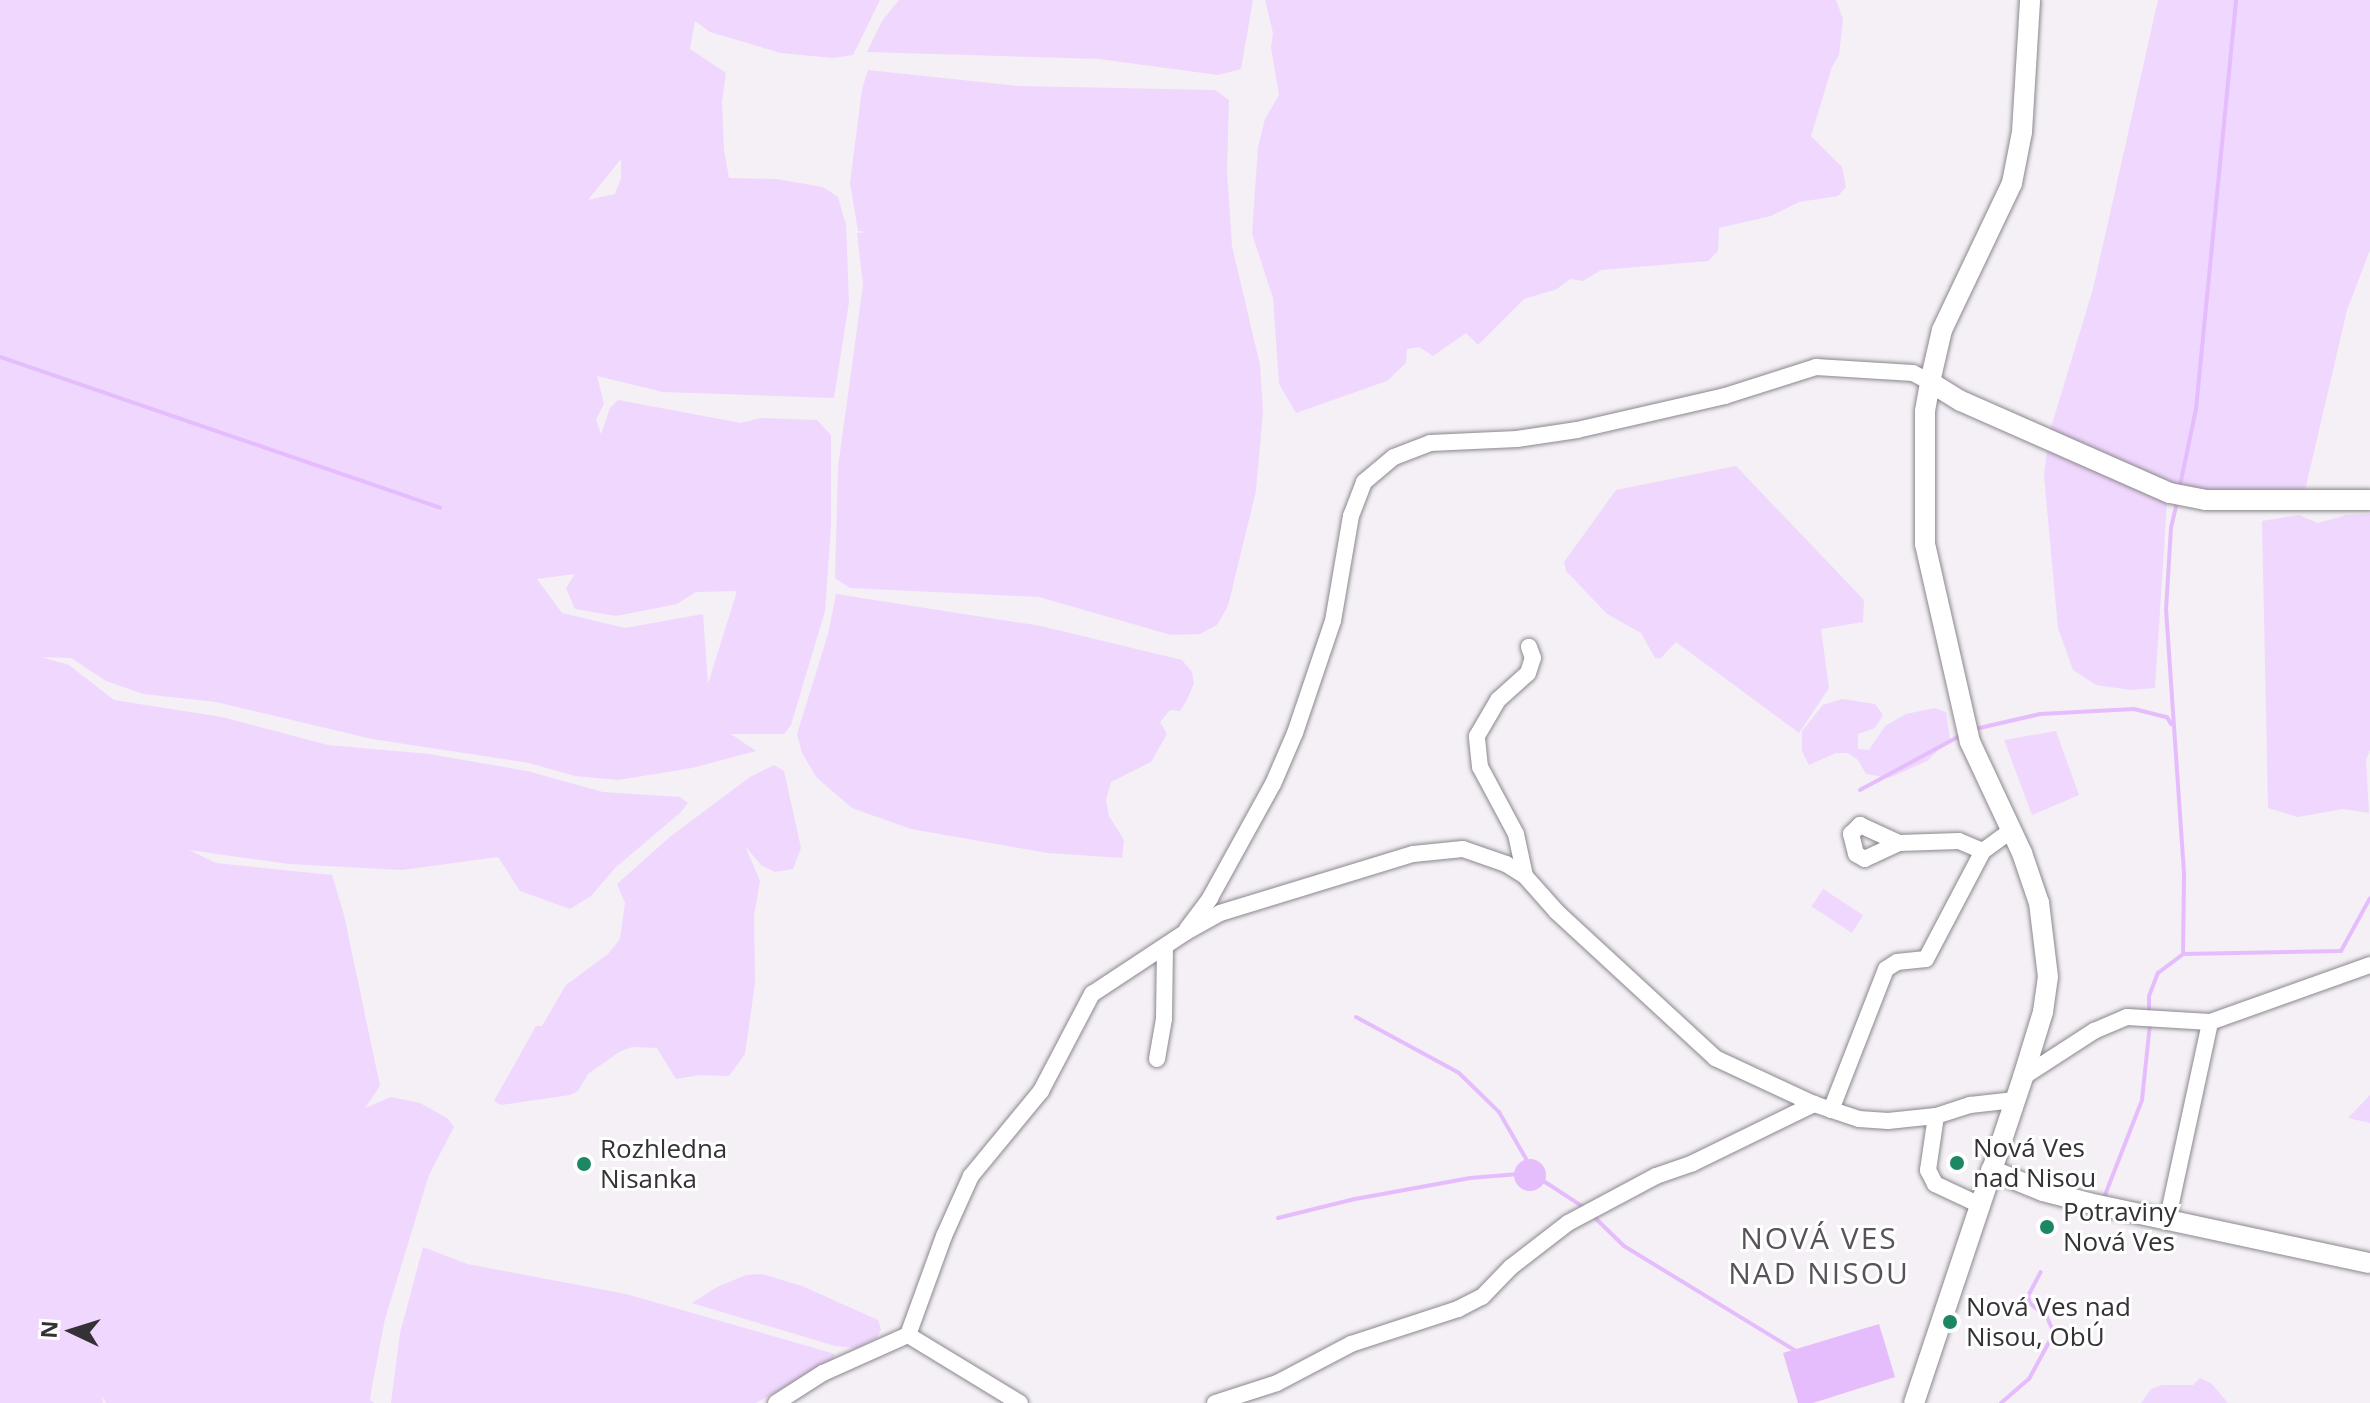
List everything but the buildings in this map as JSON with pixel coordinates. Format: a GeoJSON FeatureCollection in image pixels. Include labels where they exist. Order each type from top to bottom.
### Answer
{"type":"FeatureCollection","features":[{"type":"Feature","properties":{"kind":"street"},"geometry":{"type":"LineString","coordinates":[[1914,1403],[2023,1077],[2043,1012],[2048,977],[2039,903],[2012,830],[1970,742],[1925,544],[1925,411],[1930,382],[1942,330],[2012,183],[2022,132],[2030,0]]}},
{"type":"Feature","properties":{"kind":"street"},"geometry":{"type":"LineString","coordinates":[[1186,932],[1210,898],[1273,784],[1295,733],[1333,621],[1351,516],[1364,482],[1394,457],[1430,443],[1517,439],[1591,427],[1725,396],[1816,367],[1913,373],[1961,401],[2170,493],[2205,500],[2370,500]]}},
{"type":"Feature","properties":{"kind":"street"},"geometry":{"type":"LineString","coordinates":[[1525,876],[1516,834],[1480,767],[1477,736],[1498,700],[1528,673],[1533,658],[1529,647]]}},
{"type":"Feature","properties":{"kind":"street"},"geometry":{"type":"LineString","coordinates":[[1831,1110],[1886,969],[1897,962],[1926,959],[1983,851],[2012,830]]}},
{"type":"Feature","properties":{"kind":"street"},"geometry":{"type":"LineString","coordinates":[[1899,843],[1959,841],[1983,851]]}},
{"type":"Feature","properties":{"kind":"street"},"geometry":{"type":"LineString","coordinates":[[776,1403],[823,1373],[908,1335],[944,1236],[971,1176],[1041,1091],[1092,994],[1220,913],[1432,850],[1473,851],[1506,864],[1525,876],[1557,912],[1715,1058],[1814,1104],[1859,1119],[1888,1121],[1936,1116],[1970,1105],[2015,1100]]}},
{"type":"Feature","properties":{"kind":"street"},"geometry":{"type":"LineString","coordinates":[[1210,898],[1220,913]]}},
{"type":"Feature","properties":{"kind":"street"},"geometry":{"type":"LineString","coordinates":[[1157,1059],[1164,1019],[1165,948]]}},
{"type":"Feature","properties":{"kind":"street"},"geometry":{"type":"LineString","coordinates":[[2023,1077],[2094,1031],[2127,1017],[2210,1022],[2370,965]]}},
{"type":"Feature","properties":{"kind":"street"},"geometry":{"type":"LineString","coordinates":[[2168,1217],[2210,1022]]}},
{"type":"Feature","properties":{"kind":"street"},"geometry":{"type":"LineString","coordinates":[[1215,1403],[1277,1383],[1351,1344],[1458,1309],[1482,1297],[1511,1267],[1568,1223],[1656,1176],[1693,1163],[1814,1104]]}},
{"type":"Feature","properties":{"kind":"street"},"geometry":{"type":"LineString","coordinates":[[1936,1116],[1928,1170],[1935,1184],[1980,1205]]}},
{"type":"Feature","properties":{"kind":"street"},"geometry":{"type":"LineString","coordinates":[[1991,1170],[2043,1191],[2098,1205],[2168,1217],[2370,1263]]}},
{"type":"Feature","properties":{"kind":"street"},"geometry":{"type":"LineString","coordinates":[[908,1335],[1020,1403]]}},
{"type":"Feature","properties":{"kind":"shaded area"},"geometry":{"type":"Polygon","coordinates":[[[0,0],[880,0],[853,55],[833,58],[781,53],[710,32],[695,21],[690,49],[726,73],[722,102],[724,150],[729,178],[776,179],[823,187],[838,197],[846,225],[849,302],[834,398],[663,392],[597,376],[604,404],[596,420],[601,434],[610,408],[618,400],[741,423],[761,418],[817,420],[831,435],[831,527],[825,611],[791,725],[784,734],[731,734],[756,751],[692,768],[618,780],[575,776],[529,763],[372,739],[216,702],[143,694],[106,681],[71,658],[41,657],[69,665],[114,700],[222,717],[328,745],[429,754],[527,771],[603,792],[680,797],[688,803],[616,867],[591,896],[570,909],[520,891],[498,857],[402,870],[289,864],[189,850],[216,863],[332,875],[344,915],[380,1086],[365,1108],[391,1097],[420,1103],[447,1118],[454,1127],[429,1175],[385,1319],[371,1392],[370,1400],[374,1403],[106,1403],[102,1396],[103,1403],[0,1403],[0,0]],[[621,159],[588,200],[615,194],[621,178],[621,159]],[[575,574],[537,579],[562,613],[625,628],[703,614],[708,684],[737,591],[696,592],[677,604],[616,616],[575,609],[566,588],[575,574]]]}},
{"type":"Feature","properties":{"kind":"shaded area"},"geometry":{"type":"Polygon","coordinates":[[[899,0],[1253,0],[1241,69],[1218,75],[1099,59],[867,52],[882,21],[899,0]]]}},
{"type":"Feature","properties":{"kind":"shaded area"},"geometry":{"type":"Polygon","coordinates":[[[1265,0],[1836,0],[1843,19],[1839,55],[1832,67],[1811,136],[1842,167],[1846,187],[1838,196],[1799,202],[1771,216],[1719,228],[1718,251],[1708,261],[1601,270],[1583,281],[1570,279],[1557,289],[1524,299],[1478,345],[1466,333],[1433,356],[1419,347],[1407,349],[1406,363],[1387,381],[1296,413],[1279,384],[1273,298],[1252,234],[1258,147],[1265,119],[1279,95],[1271,48],[1273,33],[1265,0]]]}},
{"type":"Feature","properties":{"kind":"shaded area"},"geometry":{"type":"Polygon","coordinates":[[[2158,0],[2370,0],[2370,250],[2347,310],[2303,499],[2167,502],[2155,688],[2131,690],[2096,685],[2073,670],[2058,628],[2044,476],[2049,434],[2093,289],[2158,0]]]}},
{"type":"Feature","properties":{"kind":"shaded area"},"geometry":{"type":"Polygon","coordinates":[[[868,70],[1019,86],[1215,90],[1229,100],[1227,171],[1232,246],[1260,365],[1263,412],[1256,491],[1228,606],[1217,625],[1200,634],[1171,635],[1039,597],[850,588],[835,578],[838,467],[863,285],[857,233],[867,232],[858,231],[850,183],[862,89],[868,70]]]}},
{"type":"Feature","properties":{"kind":"shaded area"},"geometry":{"type":"Polygon","coordinates":[[[1736,466],[1864,600],[1863,622],[1821,629],[1829,688],[1799,733],[1676,642],[1660,659],[1655,658],[1641,633],[1607,614],[1566,571],[1564,562],[1616,490],[1736,466]]]}},
{"type":"Feature","properties":{"kind":"shaded area"},"geometry":{"type":"Polygon","coordinates":[[[2370,514],[2370,750],[2366,760],[2369,813],[2343,809],[2298,817],[2268,808],[2262,521],[2299,515],[2318,523],[2346,515],[2370,514]]]}},
{"type":"Feature","properties":{"kind":"shaded area"},"geometry":{"type":"Polygon","coordinates":[[[836,594],[1041,626],[1182,660],[1192,672],[1194,683],[1180,711],[1170,710],[1160,722],[1167,734],[1151,762],[1111,782],[1106,800],[1109,816],[1124,840],[1122,858],[1048,853],[911,829],[852,808],[817,778],[802,753],[797,734],[828,634],[836,594]]]}},
{"type":"Feature","properties":{"kind":"shaded area"},"geometry":{"type":"Polygon","coordinates":[[[1842,699],[1875,704],[1883,715],[1875,728],[1858,734],[1858,749],[1869,750],[1885,726],[1906,714],[1935,708],[1946,712],[1950,739],[1927,761],[1889,778],[1866,774],[1858,760],[1848,753],[1836,753],[1809,765],[1802,751],[1802,731],[1823,705],[1842,699]]]}},
{"type":"Feature","properties":{"kind":"shaded area"},"geometry":{"type":"Polygon","coordinates":[[[2056,731],[2079,795],[2032,815],[2004,740],[2056,731]]]}},
{"type":"Feature","properties":{"kind":"shaded area"},"geometry":{"type":"Polygon","coordinates":[[[774,765],[784,771],[801,848],[793,869],[775,872],[761,865],[745,846],[760,881],[754,916],[755,983],[745,1054],[729,1076],[700,1075],[676,1079],[657,1048],[632,1047],[619,1052],[588,1074],[578,1091],[570,1095],[501,1105],[494,1101],[536,1026],[542,1026],[566,985],[608,954],[620,939],[625,903],[617,884],[671,836],[750,777],[774,765]]]}},
{"type":"Feature","properties":{"kind":"shaded area"},"geometry":{"type":"Polygon","coordinates":[[[1823,889],[1863,915],[1852,933],[1812,907],[1823,889]]]}},
{"type":"Feature","properties":{"kind":"shaded area"},"geometry":{"type":"Polygon","coordinates":[[[2370,1095],[2370,1123],[2348,1118],[2370,1095]]]}},
{"type":"Feature","properties":{"kind":"shaded area"},"geometry":{"type":"Polygon","coordinates":[[[1530,1159],[1541,1164],[1546,1175],[1541,1186],[1530,1191],[1519,1186],[1514,1175],[1519,1164],[1530,1159]]]}},
{"type":"Feature","properties":{"kind":"shaded area"},"geometry":{"type":"Polygon","coordinates":[[[423,1247],[467,1264],[626,1294],[835,1354],[833,1360],[756,1403],[391,1403],[400,1333],[423,1247]]]}},
{"type":"Feature","properties":{"kind":"shaded area"},"geometry":{"type":"Polygon","coordinates":[[[762,1274],[802,1286],[878,1320],[881,1329],[877,1338],[857,1348],[835,1346],[692,1303],[717,1287],[746,1275],[762,1274]]]}},
{"type":"Feature","properties":{"kind":"shaded area"},"geometry":{"type":"Polygon","coordinates":[[[1879,1324],[1895,1377],[1813,1403],[1798,1403],[1783,1353],[1879,1324]]]}},
{"type":"Feature","properties":{"kind":"shaded area"},"geometry":{"type":"Polygon","coordinates":[[[2200,1378],[2211,1383],[2228,1403],[2141,1403],[2151,1389],[2162,1385],[2193,1385],[2200,1378]]]}},
{"type":"Feature","properties":{"kind":"waterway"},"geometry":{"type":"LineString","coordinates":[[2179,490],[2196,409],[2236,0]]}},
{"type":"Feature","properties":{"kind":"waterway"},"geometry":{"type":"LineString","coordinates":[[0,357],[440,508]]}},
{"type":"Feature","properties":{"kind":"waterway"},"geometry":{"type":"LineString","coordinates":[[2177,502],[2171,528],[2166,609],[2184,876],[2183,954]]}},
{"type":"Feature","properties":{"kind":"waterway"},"geometry":{"type":"LineString","coordinates":[[1975,729],[2040,714],[2134,709],[2167,717],[2171,724]]}},
{"type":"Feature","properties":{"kind":"waterway"},"geometry":{"type":"LineString","coordinates":[[1860,790],[1963,734]]}},
{"type":"Feature","properties":{"kind":"waterway"},"geometry":{"type":"LineString","coordinates":[[2149,1015],[2149,996],[2158,973],[2183,954],[2341,951],[2370,898]]}},
{"type":"Feature","properties":{"kind":"waterway"},"geometry":{"type":"LineString","coordinates":[[1356,1017],[1459,1073],[1499,1112],[1529,1164]]}},
{"type":"Feature","properties":{"kind":"waterway"},"geometry":{"type":"LineString","coordinates":[[2105,1195],[2142,1100],[2150,1024]]}},
{"type":"Feature","properties":{"kind":"waterway"},"geometry":{"type":"LineString","coordinates":[[1278,1218],[1355,1199],[1470,1178],[1519,1174]]}},
{"type":"Feature","properties":{"kind":"waterway"},"geometry":{"type":"LineString","coordinates":[[1542,1180],[1585,1208]]}},
{"type":"Feature","properties":{"kind":"waterway"},"geometry":{"type":"LineString","coordinates":[[1591,1214],[1624,1246],[1796,1351]]}},
{"type":"Feature","properties":{"kind":"waterway"},"geometry":{"type":"LineString","coordinates":[[2001,1403],[2029,1379],[2054,1333],[2047,1317],[2030,1303],[2028,1296],[2041,1272]]}},
{"type":"Feature","properties":{"kind":"place","name":"Nová Ves nad Nisou"},"geometry":{"type":"Point","coordinates":[1957,1163]}},
{"type":"Feature","properties":{"kind":"place","name":"Rozhledna Nisanka"},"geometry":{"type":"Point","coordinates":[584,1164]}},
{"type":"Feature","properties":{"kind":"place","name":"Potraviny Nová Ves"},"geometry":{"type":"Point","coordinates":[2047,1227]}},
{"type":"Feature","properties":{"kind":"place","name":"Nová Ves nad Nisou, ObÚ"},"geometry":{"type":"Point","coordinates":[1950,1322]}},
{"type":"Feature","properties":{"kind":"district","name":"NOVÁ VES NAD NISOU"},"geometry":{"type":"Point","coordinates":[1819,1255]}}]}
